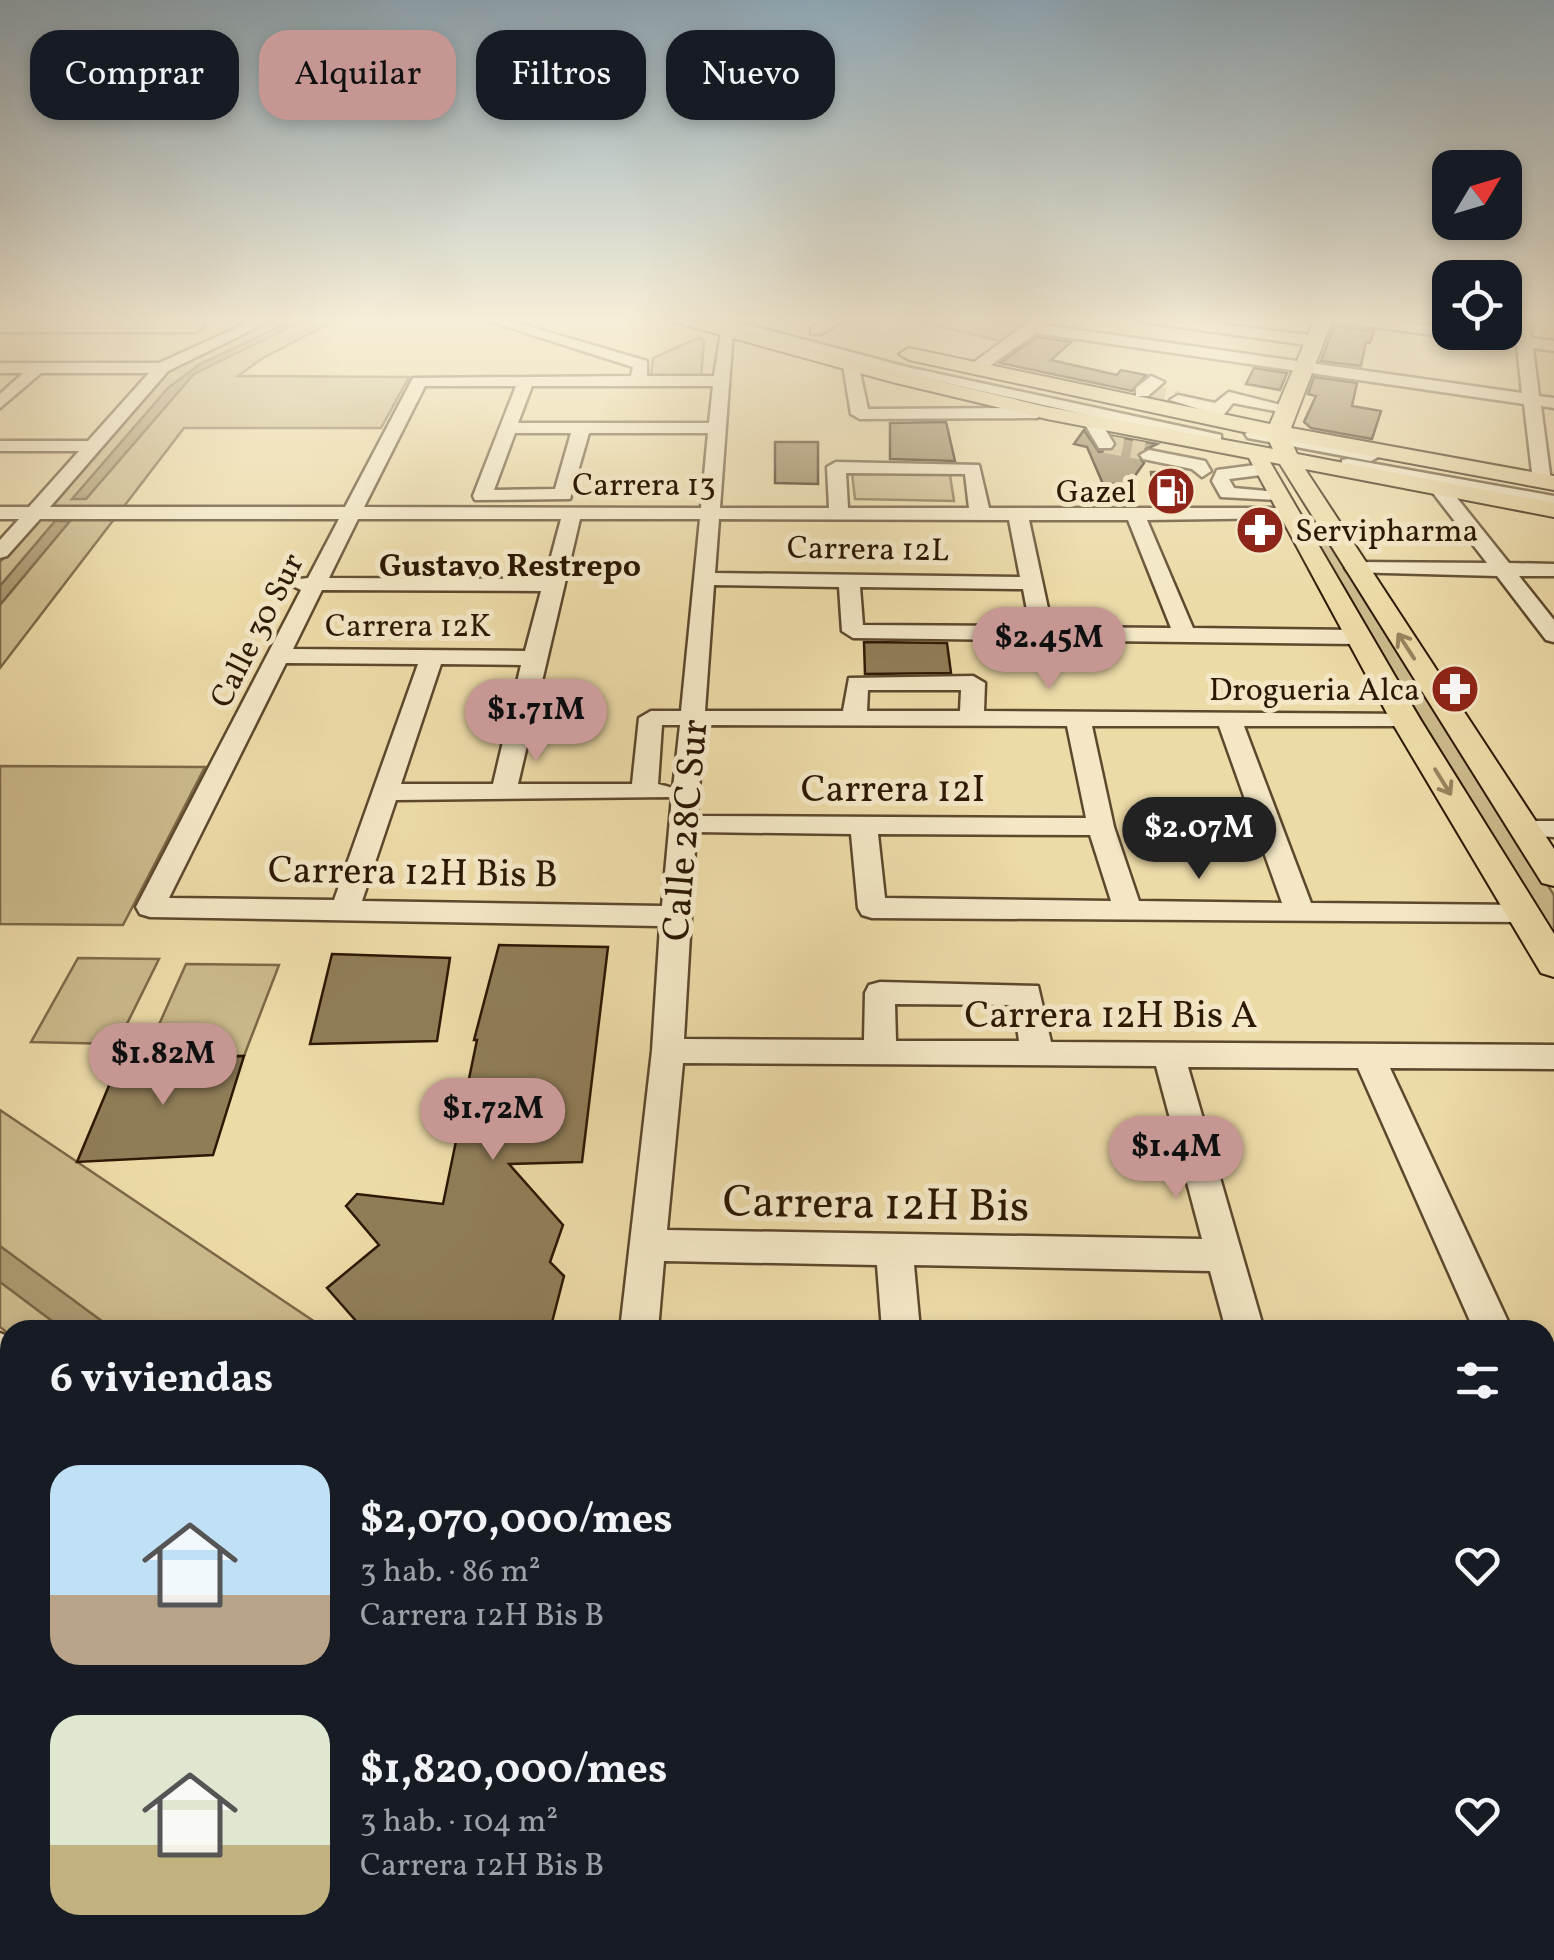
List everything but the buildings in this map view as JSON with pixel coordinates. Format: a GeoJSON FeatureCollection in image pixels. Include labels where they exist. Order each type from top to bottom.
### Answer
{"type":"FeatureCollection","features":[{"type":"Feature","properties":{"kind":"main road"},"geometry":{"type":"LineString","coordinates":[[1033,409],[1274,460],[1554,510]]}},
{"type":"Feature","properties":{"kind":"main road"},"geometry":{"type":"LineString","coordinates":[[1222,409],[1274,460],[1355,568],[1539,829],[1554,875]]}},
{"type":"Feature","properties":{"kind":"main road"},"geometry":{"type":"LineString","coordinates":[[1285,409],[1274,460],[1358,638],[1554,964]]}},
{"type":"Feature","properties":{"kind":"main road"},"geometry":{"type":"LineString","coordinates":[[1274,460],[1550,484]]}},
{"type":"Feature","properties":{"kind":"street"},"geometry":{"type":"LineString","coordinates":[[0,552],[126,409]]}},
{"type":"Feature","properties":{"kind":"street","name":"Calle 30 Sur"},"geometry":{"type":"LineString","coordinates":[[150,907],[240,715],[279,656],[308,584],[352,513],[404,409]]}},
{"type":"Feature","properties":{"kind":"street"},"geometry":{"type":"LineString","coordinates":[[516,409],[482,496],[562,495],[581,429]]}},
{"type":"Feature","properties":{"kind":"street","name":"Calle 28C Sur"},"geometry":{"type":"LineString","coordinates":[[641,1320],[668,1051],[675,916],[720,409]]}},
{"type":"Feature","properties":{"kind":"street"},"geometry":{"type":"LineString","coordinates":[[859,409],[860,414],[1048,413]]}},
{"type":"Feature","properties":{"kind":"street"},"geometry":{"type":"LineString","coordinates":[[1065,409],[1274,460],[1554,502]]}},
{"type":"Feature","properties":{"kind":"street"},"geometry":{"type":"LineString","coordinates":[[1097,409],[1274,460]]}},
{"type":"Feature","properties":{"kind":"street"},"geometry":{"type":"LineString","coordinates":[[1532,409],[1550,484]]}},
{"type":"Feature","properties":{"kind":"street"},"geometry":{"type":"LineString","coordinates":[[1093,423],[1105,444]]}},
{"type":"Feature","properties":{"kind":"street"},"geometry":{"type":"LineString","coordinates":[[510,428],[718,428]]}},
{"type":"Feature","properties":{"kind":"street"},"geometry":{"type":"LineString","coordinates":[[1164,437],[1147,453],[1198,465],[1217,482],[1224,514]]}},
{"type":"Feature","properties":{"kind":"street"},"geometry":{"type":"LineString","coordinates":[[0,446],[94,446]]}},
{"type":"Feature","properties":{"kind":"street"},"geometry":{"type":"LineString","coordinates":[[1217,482],[1274,460]]}},
{"type":"Feature","properties":{"kind":"street"},"geometry":{"type":"LineString","coordinates":[[1217,482],[1274,460]]}},
{"type":"Feature","properties":{"kind":"street","name":"Carrera 13"},"geometry":{"type":"LineString","coordinates":[[0,513],[1224,514],[1274,460]]}},
{"type":"Feature","properties":{"kind":"street"},"geometry":{"type":"LineString","coordinates":[[838,514],[836,468],[974,468],[980,514]]}},
{"type":"Feature","properties":{"kind":"street"},"geometry":{"type":"LineString","coordinates":[[1440,489],[1554,635]]}},
{"type":"Feature","properties":{"kind":"street"},"geometry":{"type":"LineString","coordinates":[[504,792],[519,718],[572,514]]}},
{"type":"Feature","properties":{"kind":"street"},"geometry":{"type":"LineString","coordinates":[[1018,514],[1042,633]]}},
{"type":"Feature","properties":{"kind":"street"},"geometry":{"type":"LineString","coordinates":[[1136,514],[1185,635]]}},
{"type":"Feature","properties":{"kind":"street"},"geometry":{"type":"LineString","coordinates":[[1355,568],[1554,570]]}},
{"type":"Feature","properties":{"kind":"street","name":"Carrera 12L"},"geometry":{"type":"LineString","coordinates":[[706,579],[1030,583]]}},
{"type":"Feature","properties":{"kind":"street"},"geometry":{"type":"LineString","coordinates":[[849,580],[853,631],[1358,638]]}},
{"type":"Feature","properties":{"kind":"street"},"geometry":{"type":"LineString","coordinates":[[308,584],[555,586]]}},
{"type":"Feature","properties":{"kind":"street","name":"Carrera 12K"},"geometry":{"type":"LineString","coordinates":[[279,656],[537,658]]}},
{"type":"Feature","properties":{"kind":"street"},"geometry":{"type":"LineString","coordinates":[[345,910],[432,657]]}},
{"type":"Feature","properties":{"kind":"street"},"geometry":{"type":"LineString","coordinates":[[855,718],[857,683],[973,684],[972,719]]}},
{"type":"Feature","properties":{"kind":"street"},"geometry":{"type":"LineString","coordinates":[[644,792],[651,718],[1405,720]]}},
{"type":"Feature","properties":{"kind":"street"},"geometry":{"type":"LineString","coordinates":[[1078,719],[1102,827],[1128,910]]}},
{"type":"Feature","properties":{"kind":"street"},"geometry":{"type":"LineString","coordinates":[[1229,719],[1300,912]]}},
{"type":"Feature","properties":{"kind":"street","name":"Carrera 12I"},"geometry":{"type":"LineString","coordinates":[[386,792],[644,792],[685,808],[864,826],[1102,827]]}},
{"type":"Feature","properties":{"kind":"street"},"geometry":{"type":"LineString","coordinates":[[864,826],[872,908],[1525,915]]}},
{"type":"Feature","properties":{"kind":"street","name":"Carrera 12H Bis B"},"geometry":{"type":"LineString","coordinates":[[150,907],[675,916]]}},
{"type":"Feature","properties":{"kind":"street"},"geometry":{"type":"LineString","coordinates":[[880,1052],[880,993],[1027,994],[1037,1053]]}},
{"type":"Feature","properties":{"kind":"street","name":"Carrera 12H Bis A"},"geometry":{"type":"LineString","coordinates":[[668,1051],[1554,1057]]}},
{"type":"Feature","properties":{"kind":"street"},"geometry":{"type":"LineString","coordinates":[[1169,1054],[1242,1320]]}},
{"type":"Feature","properties":{"kind":"street"},"geometry":{"type":"LineString","coordinates":[[1369,1056],[1488,1320]]}},
{"type":"Feature","properties":{"kind":"street","name":"Carrera 12H Bis"},"geometry":{"type":"LineString","coordinates":[[647,1246],[1224,1254]]}},
{"type":"Feature","properties":{"kind":"street"},"geometry":{"type":"LineString","coordinates":[[894,1250],[901,1320]]}},
{"type":"Feature","properties":{"kind":"shaded area"},"geometry":{"type":"Polygon","coordinates":[[[134,409],[391,409],[381,428],[184,428],[0,668],[0,562],[134,409]]]}},
{"type":"Feature","properties":{"kind":"shaded area"},"geometry":{"type":"Polygon","coordinates":[[[149,409],[163,409],[86,499],[72,499],[149,409]]]}},
{"type":"Feature","properties":{"kind":"shaded area"},"geometry":{"type":"Polygon","coordinates":[[[852,473],[950,475],[954,501],[855,499],[852,473]]]}},
{"type":"Feature","properties":{"kind":"shaded area"},"geometry":{"type":"Polygon","coordinates":[[[55,521],[70,521],[0,605],[0,586],[55,521]]]}},
{"type":"Feature","properties":{"kind":"shaded area"},"geometry":{"type":"Polygon","coordinates":[[[1305,528],[1323,528],[1554,895],[1554,938],[1305,528]]]}},
{"type":"Feature","properties":{"kind":"shaded area"},"geometry":{"type":"Polygon","coordinates":[[[0,766],[205,767],[123,925],[0,924],[0,766]]]}},
{"type":"Feature","properties":{"kind":"shaded area"},"geometry":{"type":"Polygon","coordinates":[[[78,958],[159,959],[117,1044],[31,1042],[78,958]]]}},
{"type":"Feature","properties":{"kind":"shaded area"},"geometry":{"type":"Polygon","coordinates":[[[186,964],[279,965],[244,1056],[145,1056],[186,964]]]}},
{"type":"Feature","properties":{"kind":"shaded area"},"geometry":{"type":"Polygon","coordinates":[[[0,1110],[312,1320],[0,1320],[0,1110]]]}},
{"type":"Feature","properties":{"kind":"shaded area"},"geometry":{"type":"Polygon","coordinates":[[[0,1246],[100,1320],[51,1320],[0,1282],[0,1246]]]}},
{"type":"Feature","properties":{"kind":"tunnel"},"geometry":{"type":"LineString","coordinates":[[1105,444],[1144,451]]}},
{"type":"Feature","properties":{"kind":"place","name":"Gazel"},"geometry":{"type":"Point","coordinates":[1171,491]}},
{"type":"Feature","properties":{"kind":"place","name":"Servipharma"},"geometry":{"type":"Point","coordinates":[1260,530]}},
{"type":"Feature","properties":{"kind":"place","name":"Drogueria Alca"},"geometry":{"type":"Point","coordinates":[1455,689]}},
{"type":"Feature","properties":{"kind":"district","name":"Gustavo Restrepo"},"geometry":{"type":"Point","coordinates":[510,565]}}]}
